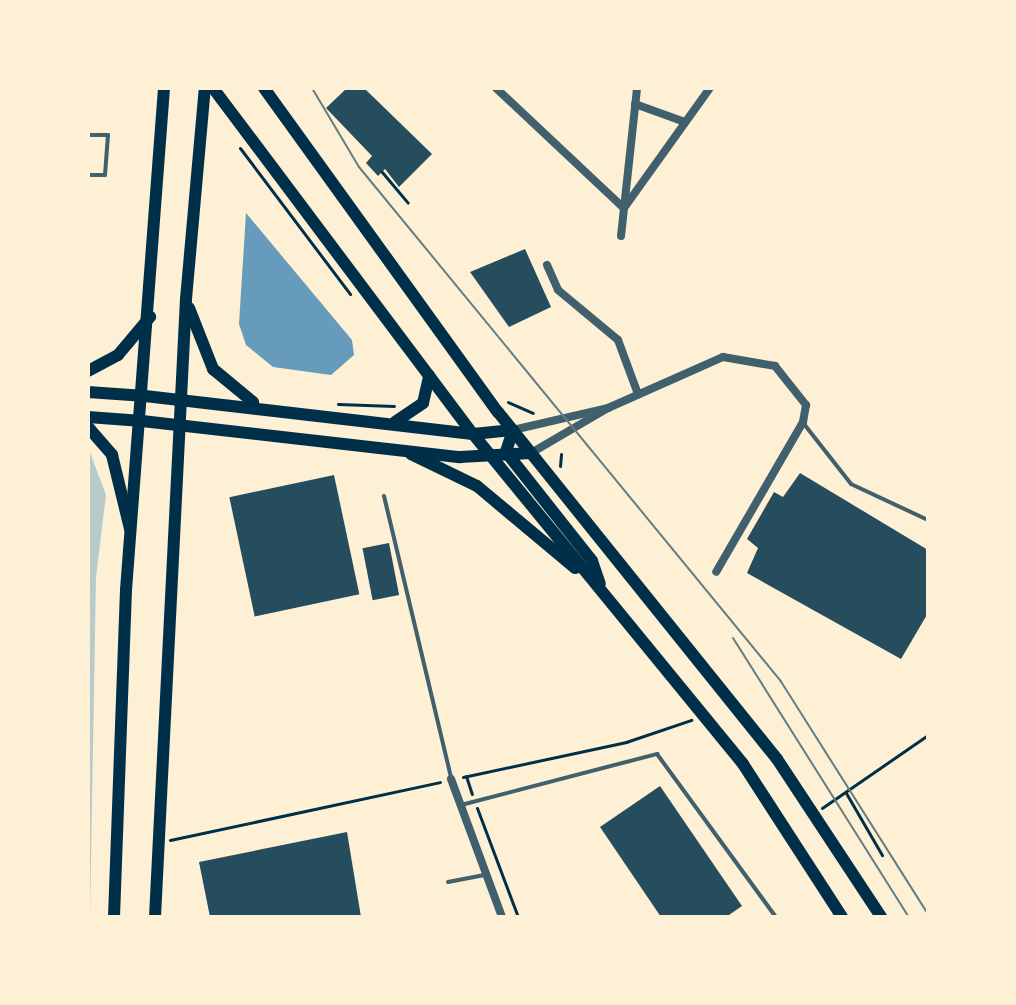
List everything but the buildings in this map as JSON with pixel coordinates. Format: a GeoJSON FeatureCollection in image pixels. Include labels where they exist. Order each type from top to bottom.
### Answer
{"type":"FeatureCollection","features":[{"type":"Feature","properties":{"kind":"main road"},"geometry":{"type":"LineString","coordinates":[[114,917],[130,532],[145,396],[164,88]]}},
{"type":"Feature","properties":{"kind":"main road"},"geometry":{"type":"LineString","coordinates":[[155,917],[186,299],[205,88]]}},
{"type":"Feature","properties":{"kind":"main road"},"geometry":{"type":"LineString","coordinates":[[213,88],[491,457],[743,764],[842,917]]}},
{"type":"Feature","properties":{"kind":"main road"},"geometry":{"type":"LineString","coordinates":[[265,89],[513,430],[815,813],[881,917]]}},
{"type":"Feature","properties":{"kind":"main road"},"geometry":{"type":"LineString","coordinates":[[186,299],[213,369],[256,404]]}},
{"type":"Feature","properties":{"kind":"main road"},"geometry":{"type":"LineString","coordinates":[[88,371],[118,355],[150,317]]}},
{"type":"Feature","properties":{"kind":"main road"},"geometry":{"type":"LineString","coordinates":[[395,422],[423,403],[429,376]]}},
{"type":"Feature","properties":{"kind":"main road"},"geometry":{"type":"LineString","coordinates":[[88,392],[256,404],[473,434],[513,430]]}},
{"type":"Feature","properties":{"kind":"main road"},"geometry":{"type":"LineString","coordinates":[[88,417],[179,423],[491,457],[531,453]]}},
{"type":"Feature","properties":{"kind":"main road"},"geometry":{"type":"LineString","coordinates":[[88,427],[112,455],[130,532]]}},
{"type":"Feature","properties":{"kind":"main road"},"geometry":{"type":"LineString","coordinates":[[513,430],[505,443],[510,457],[592,561],[604,595]]}},
{"type":"Feature","properties":{"kind":"main road"},"geometry":{"type":"LineString","coordinates":[[401,449],[477,486],[604,595]]}},
{"type":"Feature","properties":{"kind":"street"},"geometry":{"type":"LineString","coordinates":[[496,88],[624,208]]}},
{"type":"Feature","properties":{"kind":"street"},"geometry":{"type":"LineString","coordinates":[[510,101],[512,88]]}},
{"type":"Feature","properties":{"kind":"street"},"geometry":{"type":"LineString","coordinates":[[621,236],[637,88]]}},
{"type":"Feature","properties":{"kind":"street"},"geometry":{"type":"LineString","coordinates":[[624,208],[710,88]]}},
{"type":"Feature","properties":{"kind":"street"},"geometry":{"type":"LineString","coordinates":[[635,104],[685,122]]}},
{"type":"Feature","properties":{"kind":"street"},"geometry":{"type":"LineString","coordinates":[[547,265],[558,290],[618,340],[638,394]]}},
{"type":"Feature","properties":{"kind":"street"},"geometry":{"type":"LineString","coordinates":[[531,453],[608,408],[723,357],[741,357],[791,377],[806,405],[803,422],[716,572]]}},
{"type":"Feature","properties":{"kind":"street"},"geometry":{"type":"LineString","coordinates":[[513,430],[608,408]]}},
{"type":"Feature","properties":{"kind":"street"},"geometry":{"type":"LineString","coordinates":[[451,779],[502,917]]}},
{"type":"Feature","properties":{"kind":"lane"},"geometry":{"type":"LineString","coordinates":[[88,135],[108,135],[105,175],[88,175]]}},
{"type":"Feature","properties":{"kind":"lane"},"geometry":{"type":"LineString","coordinates":[[803,422],[851,484],[928,520]]}},
{"type":"Feature","properties":{"kind":"lane"},"geometry":{"type":"LineString","coordinates":[[384,496],[451,779]]}},
{"type":"Feature","properties":{"kind":"lane"},"geometry":{"type":"LineString","coordinates":[[461,805],[657,754],[776,917]]}},
{"type":"Feature","properties":{"kind":"lane"},"geometry":{"type":"LineString","coordinates":[[448,882],[486,874]]}},
{"type":"Feature","properties":{"kind":"path"},"geometry":{"type":"LineString","coordinates":[[249,135],[239,149],[354,299]]}},
{"type":"Feature","properties":{"kind":"path"},"geometry":{"type":"LineString","coordinates":[[382,172],[408,203]]}},
{"type":"Feature","properties":{"kind":"path"},"geometry":{"type":"LineString","coordinates":[[329,406],[349,401],[400,407]]}},
{"type":"Feature","properties":{"kind":"path"},"geometry":{"type":"LineString","coordinates":[[158,842],[626,742],[694,718]]}},
{"type":"Feature","properties":{"kind":"path"},"geometry":{"type":"LineString","coordinates":[[815,813],[928,735]]}},
{"type":"Feature","properties":{"kind":"path"},"geometry":{"type":"LineString","coordinates":[[466,776],[518,917]]}},
{"type":"Feature","properties":{"kind":"path"},"geometry":{"type":"LineString","coordinates":[[846,793],[882,855]]}},
{"type":"Feature","properties":{"kind":"shaded area"},"geometry":{"type":"Polygon","coordinates":[[[88,447],[106,495],[96,577],[90,917],[88,447]]]}},
{"type":"Feature","properties":{"kind":"water"},"geometry":{"type":"Polygon","coordinates":[[[246,213],[352,340],[354,355],[331,375],[273,367],[246,345],[239,324],[246,213]]]}},
{"type":"Feature","properties":{"kind":"tram line"},"geometry":{"type":"LineString","coordinates":[[312,88],[359,167],[780,680],[928,914]]}},
{"type":"Feature","properties":{"kind":"tram line"},"geometry":{"type":"LineString","coordinates":[[733,638],[909,917]]}}]}
